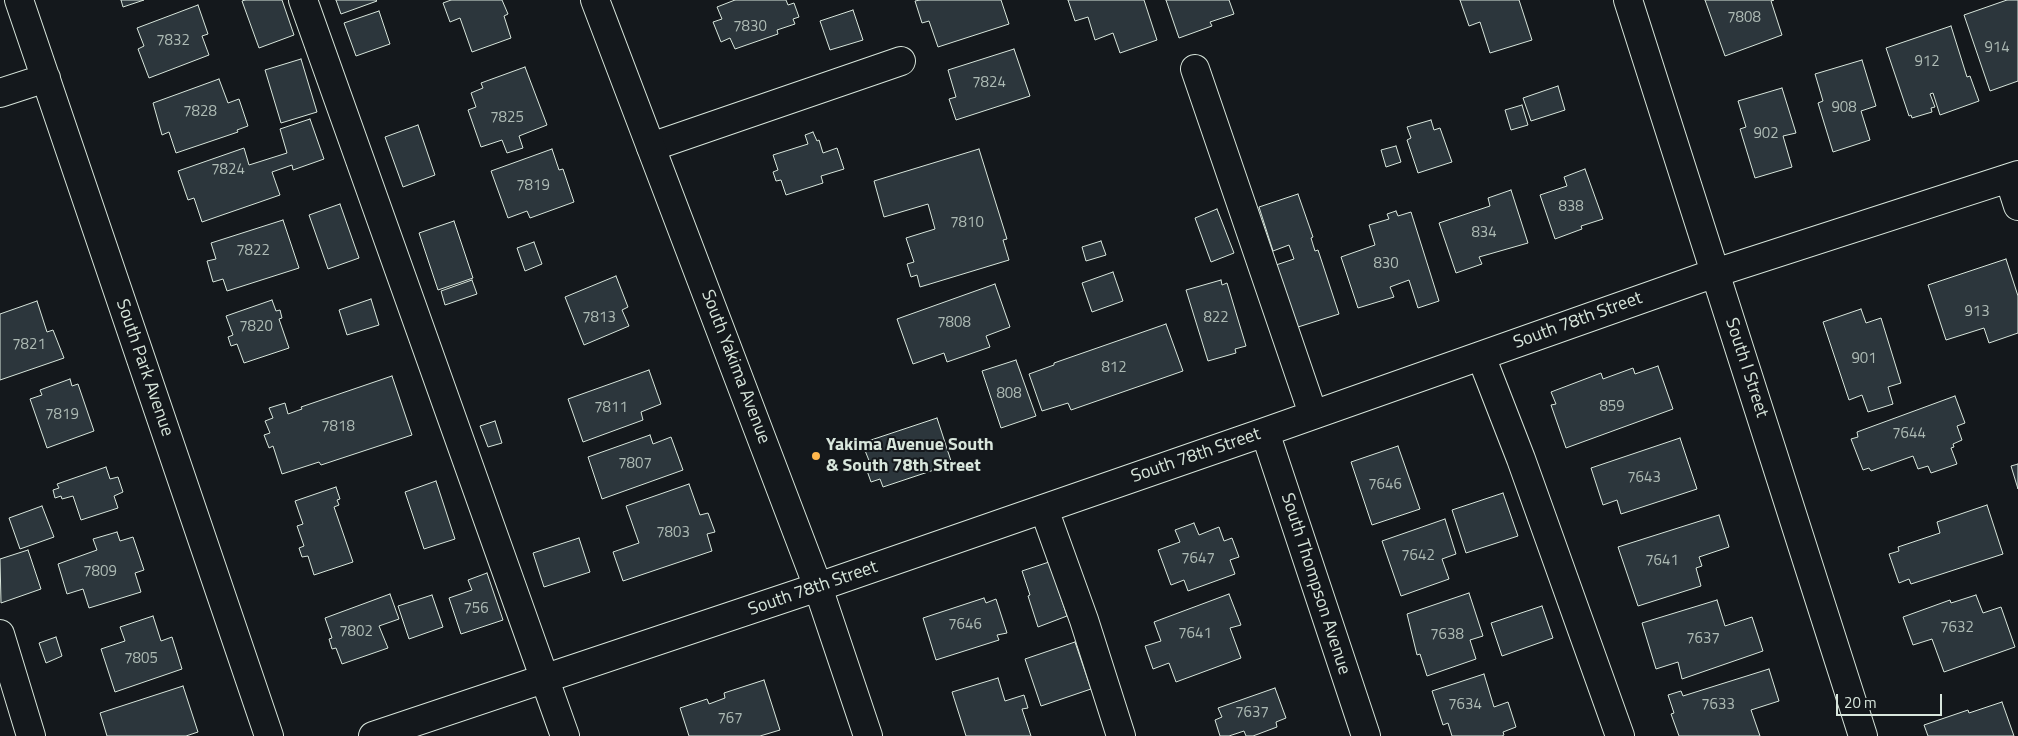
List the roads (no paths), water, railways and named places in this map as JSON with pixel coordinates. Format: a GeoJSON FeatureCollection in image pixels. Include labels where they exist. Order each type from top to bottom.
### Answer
{"type":"FeatureCollection","features":[{"type":"Feature","properties":{"kind":"street","name":"South Park Avenue"},"geometry":{"type":"LineString","coordinates":[[19,0],[269,736]]}},
{"type":"Feature","properties":{"kind":"street"},"geometry":{"type":"LineString","coordinates":[[303,0],[565,736]]}},
{"type":"Feature","properties":{"kind":"street","name":"South Yakima Avenue"},"geometry":{"type":"LineString","coordinates":[[595,0],[818,587],[868,736]]}},
{"type":"Feature","properties":{"kind":"street","name":"South I Street"},"geometry":{"type":"LineString","coordinates":[[1628,0],[1863,736]]}},
{"type":"Feature","properties":{"kind":"street"},"geometry":{"type":"LineString","coordinates":[[651,147],[901,61]]}},
{"type":"Feature","properties":{"kind":"street"},"geometry":{"type":"LineString","coordinates":[[1195,69],[1313,414]]}},
{"type":"Feature","properties":{"kind":"street"},"geometry":{"type":"LineString","coordinates":[[0,93],[46,78]]}},
{"type":"Feature","properties":{"kind":"street"},"geometry":{"type":"LineString","coordinates":[[2014,176],[2018,206]]}},
{"type":"Feature","properties":{"kind":"street","name":"South 78th Street"},"geometry":{"type":"LineString","coordinates":[[373,736],[818,587],[1715,273],[2014,176]]}},
{"type":"Feature","properties":{"kind":"street"},"geometry":{"type":"LineString","coordinates":[[1481,356],[1521,459],[1620,736]]}},
{"type":"Feature","properties":{"kind":"street","name":"South Thompson Avenue"},"geometry":{"type":"LineString","coordinates":[[1265,432],[1366,736]]}},
{"type":"Feature","properties":{"kind":"street"},"geometry":{"type":"LineString","coordinates":[[1044,509],[1084,620],[1121,736]]}},
{"type":"Feature","properties":{"kind":"street"},"geometry":{"type":"LineString","coordinates":[[0,634],[31,736]]}},
{"type":"Feature","properties":{"kind":"place","name":"Yakima Avenue South & South 78th Street"},"geometry":{"type":"Point","coordinates":[816,456]}}]}
